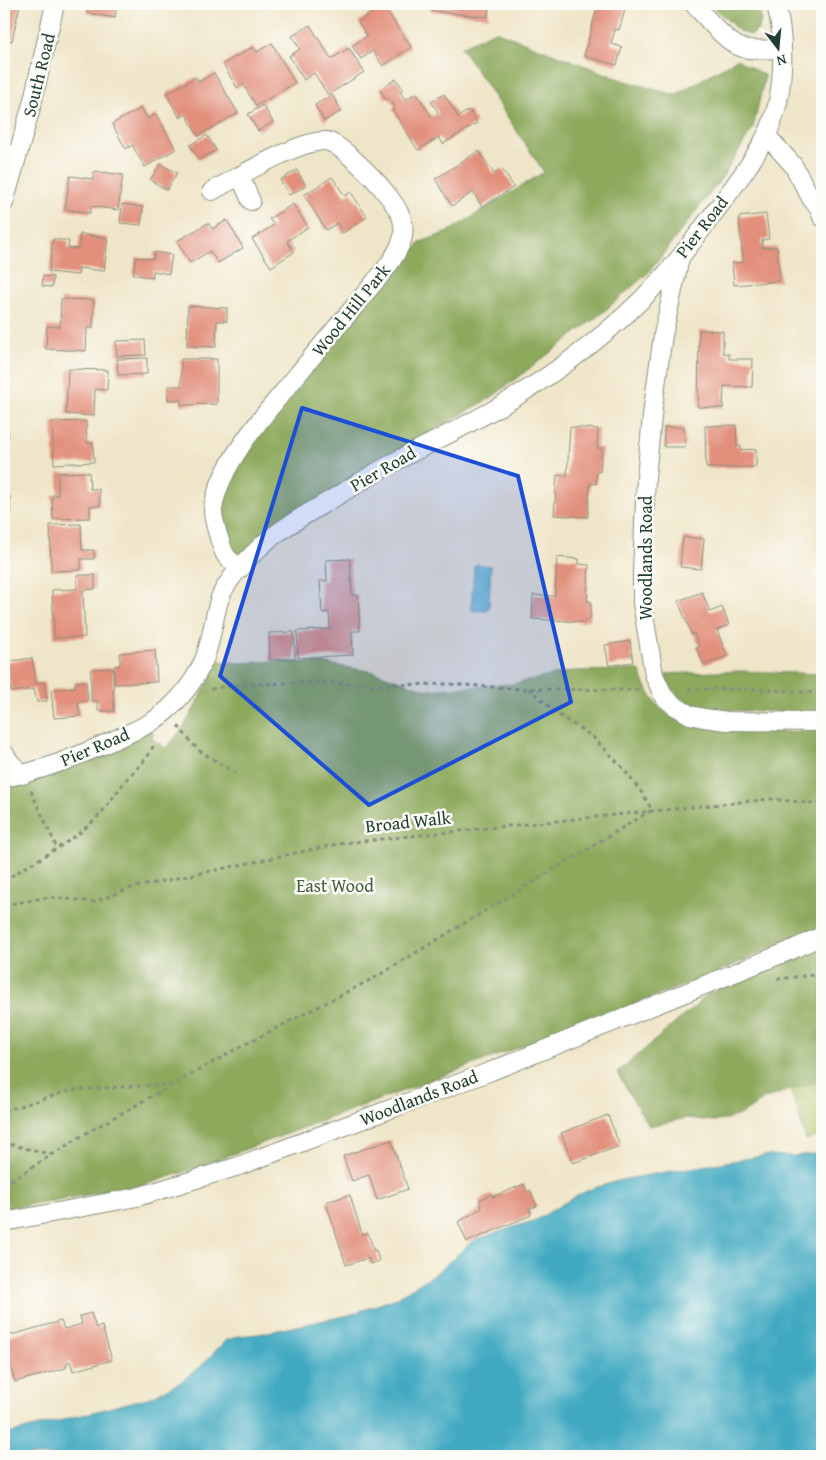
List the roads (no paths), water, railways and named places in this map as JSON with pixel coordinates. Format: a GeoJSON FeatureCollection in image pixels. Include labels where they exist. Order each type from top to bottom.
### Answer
{"type":"FeatureCollection","features":[{"type":"Feature","properties":{"kind":"street","name":"South Road"},"geometry":{"type":"LineString","coordinates":[[4,203],[32,104],[55,4]]}},
{"type":"Feature","properties":{"kind":"street"},"geometry":{"type":"LineString","coordinates":[[694,4],[712,24],[739,47],[756,49],[781,48]]}},
{"type":"Feature","properties":{"kind":"street","name":"Pier Road"},"geometry":{"type":"LineString","coordinates":[[4,778],[23,775],[74,758],[156,720],[183,693],[198,673],[205,658],[222,592],[241,568],[268,541],[300,518],[394,462],[510,400],[554,371],[638,303],[656,285],[726,198],[766,136],[780,85],[781,48],[776,4]]}},
{"type":"Feature","properties":{"kind":"street"},"geometry":{"type":"LineString","coordinates":[[766,136],[793,164],[812,200],[819,208],[822,218]]}},
{"type":"Feature","properties":{"kind":"street","name":"Wood Hill Park"},"geometry":{"type":"LineString","coordinates":[[212,191],[292,150],[311,143],[325,141],[331,143],[360,165],[381,187],[400,212],[404,229],[404,236],[398,249],[383,271],[269,410],[235,455],[221,480],[213,510],[214,523],[226,556],[241,568]]}},
{"type":"Feature","properties":{"kind":"street"},"geometry":{"type":"LineString","coordinates":[[240,176],[251,201]]}},
{"type":"Feature","properties":{"kind":"street","name":"Woodlands Road"},"geometry":{"type":"LineString","coordinates":[[681,255],[663,335],[653,408],[645,496],[642,603],[654,676],[664,697],[675,706],[690,714],[704,718],[727,721],[822,722]]}},
{"type":"Feature","properties":{"kind":"street"},"geometry":{"type":"LineString","coordinates":[[4,754],[23,775]]}},
{"type":"Feature","properties":{"kind":"street","name":"Woodlands Road"},"geometry":{"type":"LineString","coordinates":[[4,1222],[138,1197],[236,1167],[489,1072],[822,936]]}},
{"type":"Feature","properties":{"kind":"water"},"geometry":{"type":"Polygon","coordinates":[[[477,564],[491,566],[489,608],[486,611],[473,611],[471,608],[474,566],[477,564]]]}},
{"type":"Feature","properties":{"kind":"water"},"geometry":{"type":"Polygon","coordinates":[[[822,1153],[822,1456],[4,1456],[4,1435],[151,1397],[181,1382],[200,1367],[225,1341],[238,1336],[259,1334],[349,1315],[394,1299],[435,1274],[477,1239],[536,1220],[591,1189],[621,1180],[769,1155],[792,1156],[822,1153]]]}},
{"type":"Feature","properties":{"kind":"park label","name":"East Wood"},"geometry":{"type":"Point","coordinates":[335,886]}}]}
